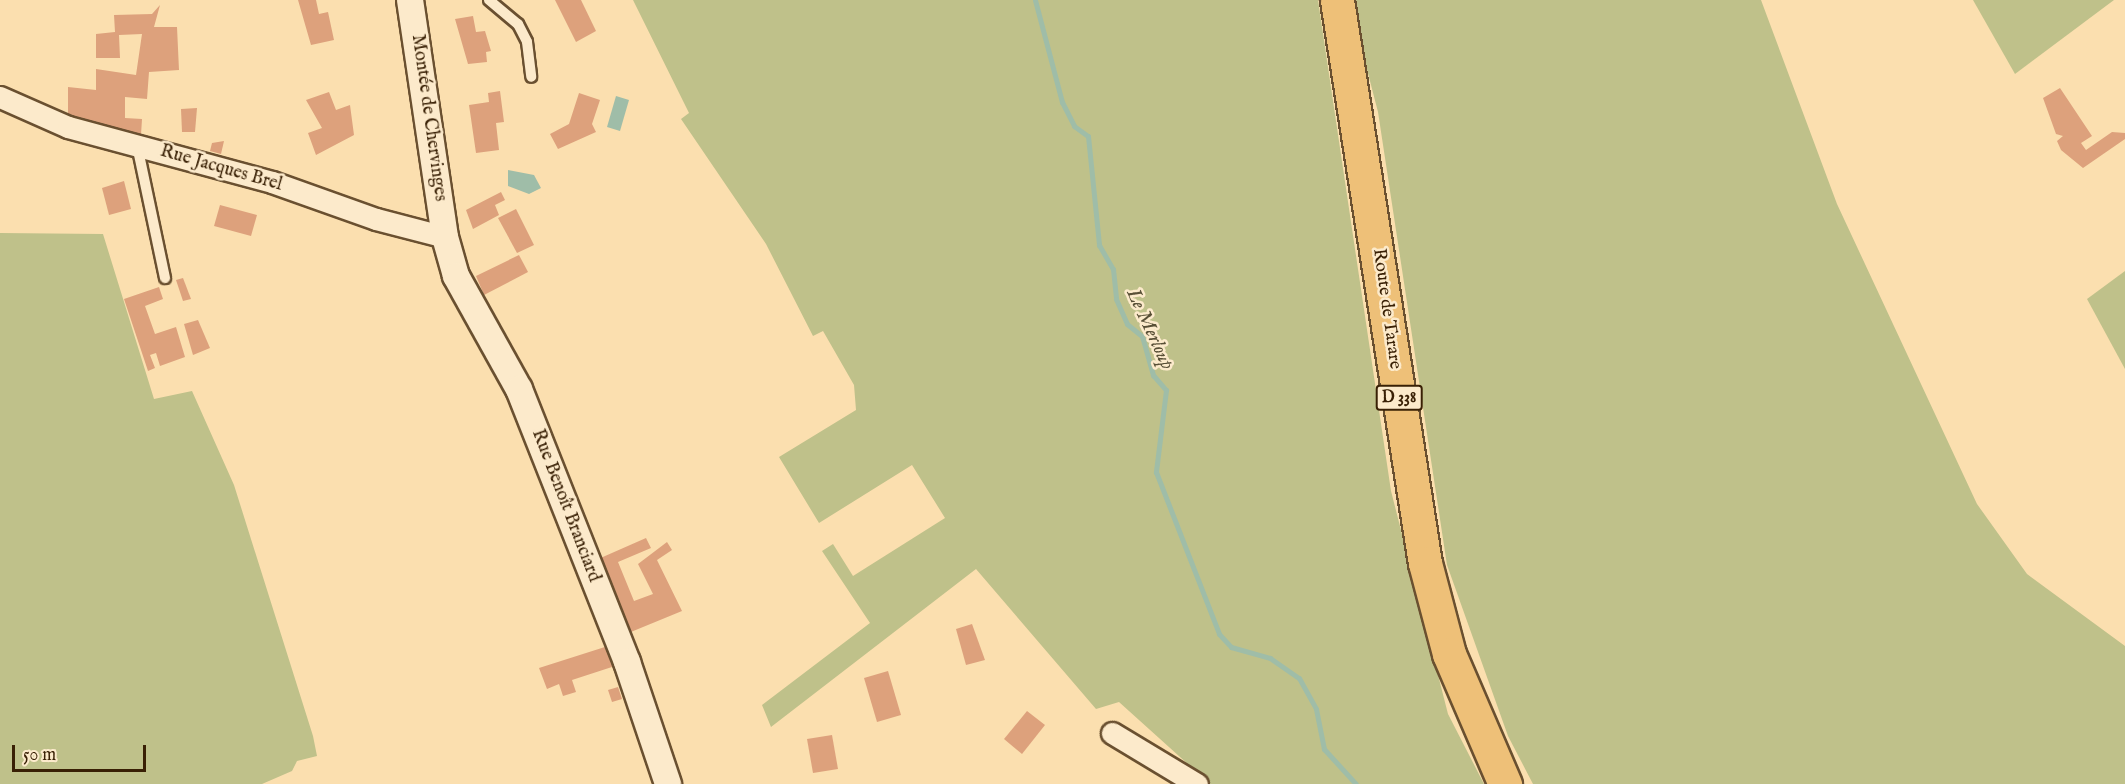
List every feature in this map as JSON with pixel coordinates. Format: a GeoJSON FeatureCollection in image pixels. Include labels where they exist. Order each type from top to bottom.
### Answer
{"type":"FeatureCollection","features":[{"type":"Feature","properties":{"kind":"main road","name":"Route de Tarare"},"geometry":{"type":"LineString","coordinates":[[1337,0],[1425,563],[1449,654],[1505,784]]}},
{"type":"Feature","properties":{"kind":"street","name":"Montée de Chervinges"},"geometry":{"type":"LineString","coordinates":[[410,0],[445,237]]}},
{"type":"Feature","properties":{"kind":"street","name":"Rue Jacques Brel"},"geometry":{"type":"LineString","coordinates":[[0,97],[68,127],[137,145],[445,237]]}},
{"type":"Feature","properties":{"kind":"street","name":"Rue Benoît Branciard"},"geometry":{"type":"LineString","coordinates":[[445,237],[460,286],[527,407],[627,662],[668,784]]}},
{"type":"Feature","properties":{"kind":"street"},"geometry":{"type":"LineString","coordinates":[[1112,733],[1197,784]]}},
{"type":"Feature","properties":{"kind":"lane"},"geometry":{"type":"LineString","coordinates":[[489,0],[518,24],[527,42],[531,77]]}},
{"type":"Feature","properties":{"kind":"lane"},"geometry":{"type":"LineString","coordinates":[[137,145],[165,278]]}},
{"type":"Feature","properties":{"kind":"green space"},"geometry":{"type":"Polygon","coordinates":[[[633,0],[1318,0],[1391,491],[1448,714],[1484,784],[1210,784],[1119,702],[1096,709],[976,569],[771,727],[762,705],[870,623],[822,551],[833,544],[853,576],[945,518],[912,465],[819,523],[779,457],[856,410],[854,385],[823,331],[813,336],[766,244],[681,119],[689,113],[633,0]]]}},
{"type":"Feature","properties":{"kind":"green space"},"geometry":{"type":"Polygon","coordinates":[[[1349,0],[1761,0],[1837,204],[1977,504],[2027,574],[2125,646],[2125,784],[1533,784],[1508,736],[1447,565],[1378,112],[1349,0]]]}},
{"type":"Feature","properties":{"kind":"green space"},"geometry":{"type":"Polygon","coordinates":[[[1973,0],[2114,0],[2015,74],[1973,0]]]}},
{"type":"Feature","properties":{"kind":"green space"},"geometry":{"type":"Polygon","coordinates":[[[0,233],[103,234],[154,399],[192,391],[234,485],[313,736],[317,756],[297,761],[292,771],[262,784],[0,784],[0,233]]]}},
{"type":"Feature","properties":{"kind":"green space"},"geometry":{"type":"Polygon","coordinates":[[[2125,271],[2125,369],[2087,299],[2125,271]]]}},
{"type":"Feature","properties":{"kind":"shaded area"},"geometry":{"type":"Polygon","coordinates":[[[616,96],[629,100],[620,131],[607,127],[616,96]]]}},
{"type":"Feature","properties":{"kind":"shaded area"},"geometry":{"type":"Polygon","coordinates":[[[508,170],[534,175],[541,188],[529,194],[508,186],[508,170]]]}},
{"type":"Feature","properties":{"kind":"building"},"geometry":{"type":"Polygon","coordinates":[[[298,0],[316,0],[319,14],[328,12],[334,40],[311,45],[298,0]]]}},
{"type":"Feature","properties":{"kind":"building"},"geometry":{"type":"Polygon","coordinates":[[[555,0],[581,0],[596,31],[576,42],[555,0]]]}},
{"type":"Feature","properties":{"kind":"building"},"geometry":{"type":"Polygon","coordinates":[[[160,5],[154,27],[177,27],[179,70],[149,72],[147,99],[125,97],[125,118],[142,119],[141,135],[68,115],[68,87],[96,90],[96,69],[136,75],[142,34],[119,35],[120,58],[96,58],[96,34],[115,32],[114,15],[152,14],[160,5]]]}},
{"type":"Feature","properties":{"kind":"building"},"geometry":{"type":"Polygon","coordinates":[[[473,16],[476,32],[485,31],[491,51],[486,52],[487,62],[468,64],[455,19],[473,16]]]}},
{"type":"Feature","properties":{"kind":"building"},"geometry":{"type":"Polygon","coordinates":[[[2060,88],[2092,136],[2081,143],[2086,150],[2112,132],[2125,133],[2125,139],[2083,168],[2061,150],[2057,141],[2063,136],[2056,134],[2043,98],[2060,88]]]}},
{"type":"Feature","properties":{"kind":"building"},"geometry":{"type":"Polygon","coordinates":[[[500,91],[504,122],[496,123],[499,150],[476,153],[469,105],[489,102],[488,93],[500,91]]]}},
{"type":"Feature","properties":{"kind":"building"},"geometry":{"type":"Polygon","coordinates":[[[329,92],[336,110],[350,105],[354,135],[316,155],[308,133],[322,128],[306,100],[329,92]]]}},
{"type":"Feature","properties":{"kind":"building"},"geometry":{"type":"Polygon","coordinates":[[[579,93],[600,100],[592,124],[596,132],[558,149],[550,134],[569,124],[579,93]]]}},
{"type":"Feature","properties":{"kind":"building"},"geometry":{"type":"Polygon","coordinates":[[[197,108],[195,132],[182,132],[181,109],[197,108]]]}},
{"type":"Feature","properties":{"kind":"building"},"geometry":{"type":"Polygon","coordinates":[[[224,141],[221,154],[210,151],[212,143],[224,141]]]}},
{"type":"Feature","properties":{"kind":"building"},"geometry":{"type":"Polygon","coordinates":[[[124,181],[131,209],[109,215],[102,188],[124,181]]]}},
{"type":"Feature","properties":{"kind":"building"},"geometry":{"type":"Polygon","coordinates":[[[501,192],[505,200],[495,205],[499,215],[473,229],[466,210],[501,192]]]}},
{"type":"Feature","properties":{"kind":"building"},"geometry":{"type":"Polygon","coordinates":[[[220,205],[257,215],[251,236],[214,226],[220,205]]]}},
{"type":"Feature","properties":{"kind":"building"},"geometry":{"type":"Polygon","coordinates":[[[516,209],[534,245],[517,253],[498,218],[516,209]]]}},
{"type":"Feature","properties":{"kind":"building"},"geometry":{"type":"Polygon","coordinates":[[[519,255],[528,272],[484,295],[476,276],[519,255]]]}},
{"type":"Feature","properties":{"kind":"building"},"geometry":{"type":"Polygon","coordinates":[[[183,278],[191,299],[183,301],[176,280],[183,278]]]}},
{"type":"Feature","properties":{"kind":"building"},"geometry":{"type":"Polygon","coordinates":[[[159,287],[163,299],[145,306],[155,334],[176,327],[185,357],[160,366],[156,353],[150,355],[155,368],[148,371],[124,299],[159,287]]]}},
{"type":"Feature","properties":{"kind":"building"},"geometry":{"type":"Polygon","coordinates":[[[198,320],[210,348],[193,355],[184,324],[198,320]]]}},
{"type":"Feature","properties":{"kind":"building"},"geometry":{"type":"Polygon","coordinates":[[[646,538],[651,548],[618,562],[634,601],[653,594],[638,564],[667,542],[672,550],[657,560],[682,611],[626,634],[596,560],[646,538]]]}},
{"type":"Feature","properties":{"kind":"building"},"geometry":{"type":"Polygon","coordinates":[[[972,624],[985,660],[966,665],[956,629],[972,624]]]}},
{"type":"Feature","properties":{"kind":"building"},"geometry":{"type":"Polygon","coordinates":[[[608,646],[615,666],[572,680],[576,692],[563,696],[559,684],[547,689],[539,668],[608,646]]]}},
{"type":"Feature","properties":{"kind":"building"},"geometry":{"type":"Polygon","coordinates":[[[888,671],[901,715],[877,722],[864,678],[888,671]]]}},
{"type":"Feature","properties":{"kind":"building"},"geometry":{"type":"Polygon","coordinates":[[[618,687],[622,699],[612,702],[608,690],[618,687]]]}},
{"type":"Feature","properties":{"kind":"building"},"geometry":{"type":"Polygon","coordinates":[[[1027,711],[1045,725],[1022,754],[1004,739],[1027,711]]]}},
{"type":"Feature","properties":{"kind":"building"},"geometry":{"type":"Polygon","coordinates":[[[832,735],[838,769],[813,773],[807,739],[832,735]]]}},
{"type":"Feature","properties":{"kind":"waterway","name":"Le Merloup"},"geometry":{"type":"LineString","coordinates":[[1035,0],[1062,102],[1074,126],[1088,136],[1099,245],[1113,269],[1116,299],[1127,324],[1142,336],[1153,375],[1166,390],[1156,472],[1219,634],[1231,647],[1270,658],[1299,678],[1316,709],[1324,749],[1356,784]]}}]}
